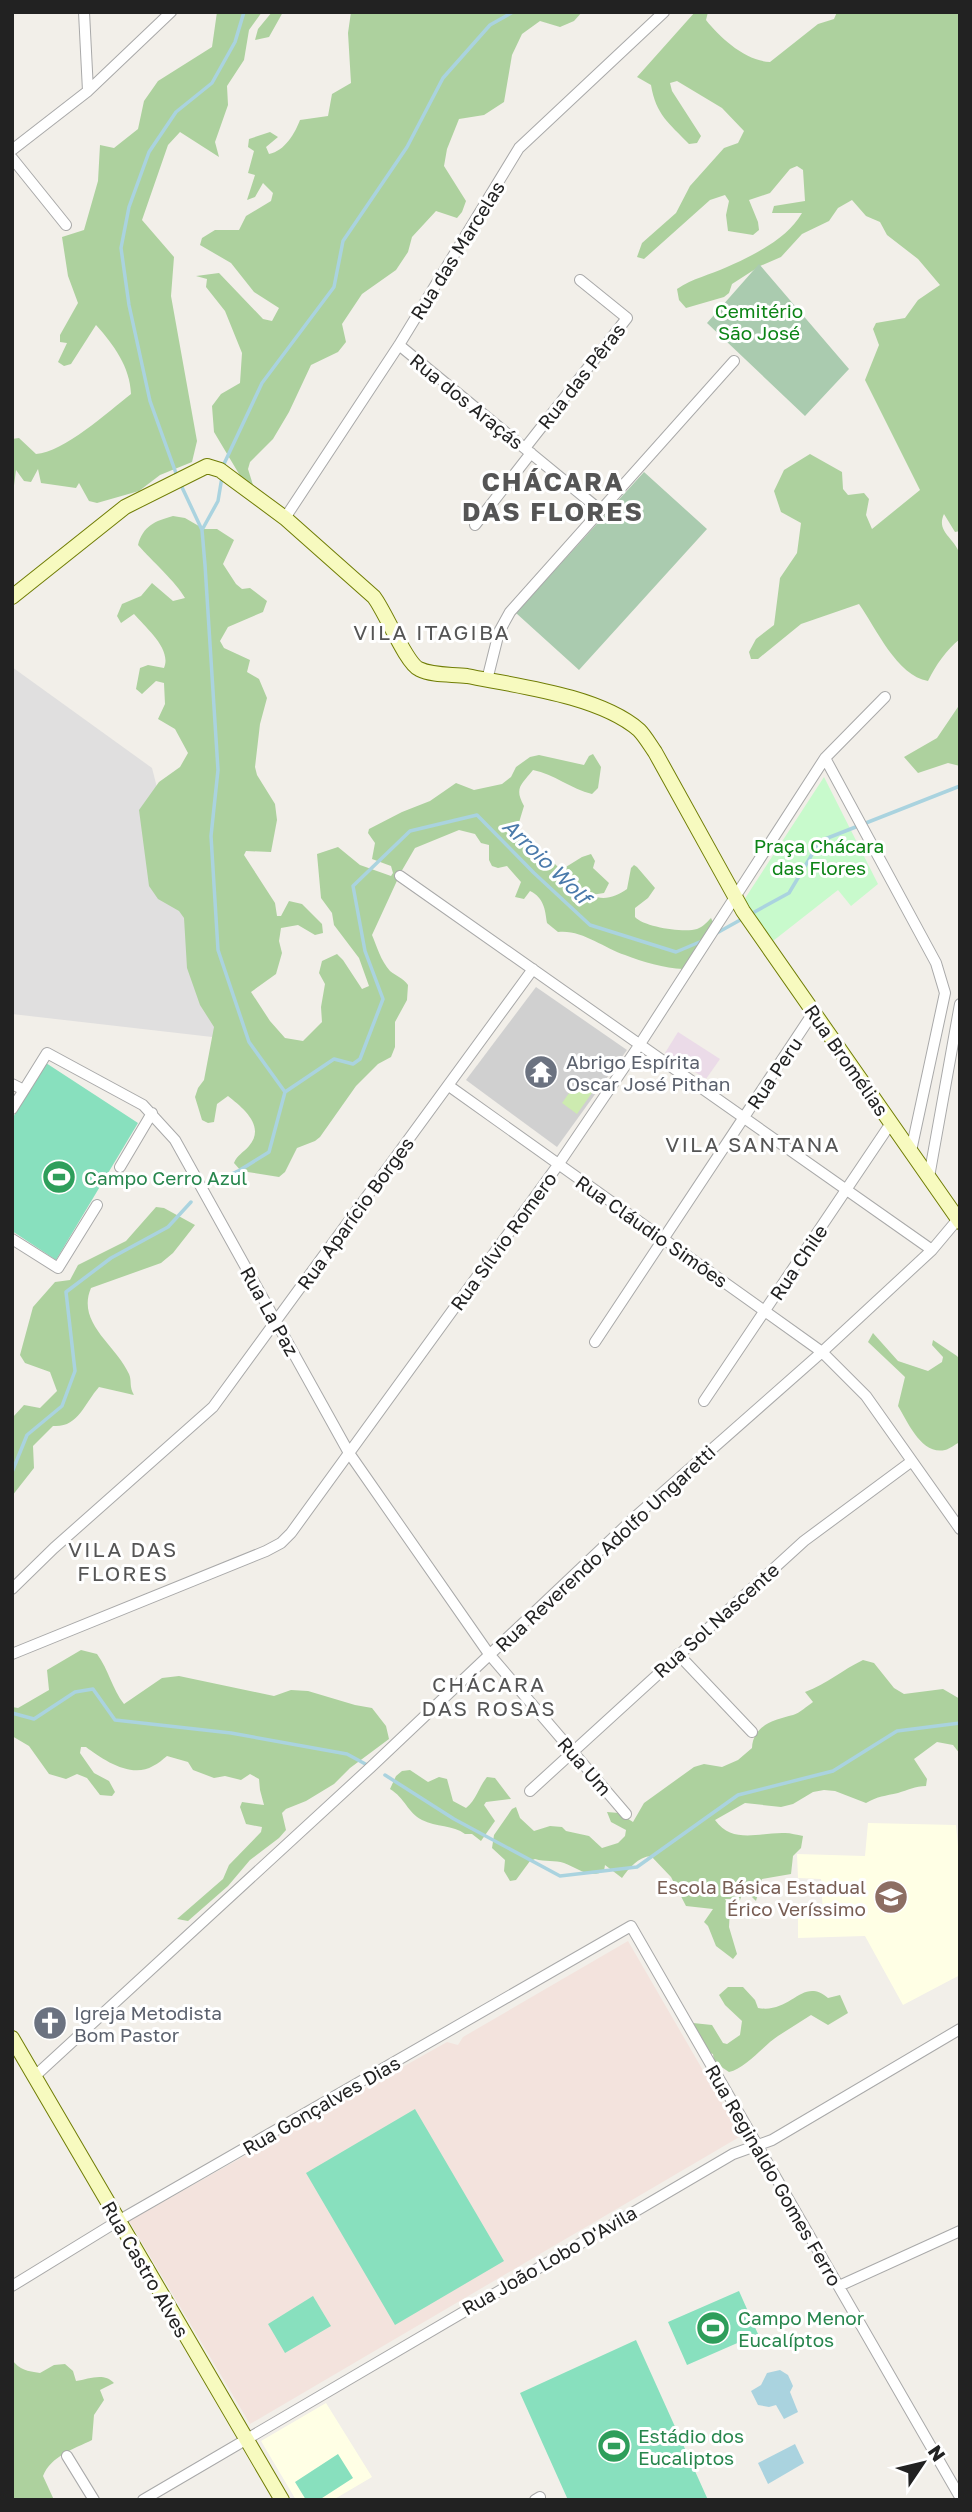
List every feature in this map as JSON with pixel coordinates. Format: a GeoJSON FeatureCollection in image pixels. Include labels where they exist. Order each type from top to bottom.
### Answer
{"type":"FeatureCollection","features":[{"type":"Feature","properties":{"kind":"street"},"geometry":{"type":"LineString","coordinates":[[84,12],[88,91]]}},
{"type":"Feature","properties":{"kind":"street"},"geometry":{"type":"LineString","coordinates":[[12,150],[88,91],[171,12]]}},
{"type":"Feature","properties":{"kind":"street","name":"Rua das Marcelas"},"geometry":{"type":"LineString","coordinates":[[285,518],[399,345],[519,148],[664,12]]}},
{"type":"Feature","properties":{"kind":"street"},"geometry":{"type":"LineString","coordinates":[[12,158],[66,225]]}},
{"type":"Feature","properties":{"kind":"street","name":"Rua das Pêras"},"geometry":{"type":"LineString","coordinates":[[528,450],[627,318],[580,280]]}},
{"type":"Feature","properties":{"kind":"street","name":"Rua dos Araçás"},"geometry":{"type":"LineString","coordinates":[[399,345],[600,510]]}},
{"type":"Feature","properties":{"kind":"street"},"geometry":{"type":"LineString","coordinates":[[487,680],[499,632],[510,612],[734,361]]}},
{"type":"Feature","properties":{"kind":"street"},"geometry":{"type":"LineString","coordinates":[[475,525],[528,450]]}},
{"type":"Feature","properties":{"kind":"street","name":"Rua Bromélias"},"geometry":{"type":"LineString","coordinates":[[12,597],[125,507],[190,472],[207,466],[220,470],[285,518],[374,597],[385,612],[410,662],[419,669],[487,680],[584,701],[607,709],[641,731],[735,898],[959,1221]]}},
{"type":"Feature","properties":{"kind":"street","name":"Rua Sílvio Romero"},"geometry":{"type":"LineString","coordinates":[[12,1654],[281,1543],[303,1517],[558,1165],[640,1044],[825,758],[885,697]]}},
{"type":"Feature","properties":{"kind":"street"},"geometry":{"type":"LineString","coordinates":[[825,758],[930,951],[945,993],[911,1151]]}},
{"type":"Feature","properties":{"kind":"street"},"geometry":{"type":"LineString","coordinates":[[400,876],[932,1250]]}},
{"type":"Feature","properties":{"kind":"street","name":"Rua Aparício Borges"},"geometry":{"type":"LineString","coordinates":[[12,1589],[54,1548],[213,1407],[533,969]]}},
{"type":"Feature","properties":{"kind":"street"},"geometry":{"type":"LineString","coordinates":[[929,1177],[960,1004]]}},
{"type":"Feature","properties":{"kind":"street","name":"Rua Peru"},"geometry":{"type":"LineString","coordinates":[[595,1342],[813,1013]]}},
{"type":"Feature","properties":{"kind":"street"},"geometry":{"type":"LineString","coordinates":[[933,1050],[952,1051]]}},
{"type":"Feature","properties":{"kind":"street","name":"Rua La Paz"},"geometry":{"type":"LineString","coordinates":[[24,1090],[47,1053],[143,1105],[175,1140],[349,1453],[489,1654]]}},
{"type":"Feature","properties":{"kind":"street"},"geometry":{"type":"LineString","coordinates":[[12,1084],[24,1090],[12,1109]]}},
{"type":"Feature","properties":{"kind":"street","name":"Rua Cláudio Simões"},"geometry":{"type":"LineString","coordinates":[[449,1086],[822,1352],[866,1396],[960,1529]]}},
{"type":"Feature","properties":{"kind":"street"},"geometry":{"type":"LineString","coordinates":[[120,1167],[152,1113]]}},
{"type":"Feature","properties":{"kind":"street","name":"Rua Chile"},"geometry":{"type":"LineString","coordinates":[[704,1401],[891,1122]]}},
{"type":"Feature","properties":{"kind":"street"},"geometry":{"type":"LineString","coordinates":[[12,1239],[58,1268],[97,1205]]}},
{"type":"Feature","properties":{"kind":"street","name":"Rua Reverendo Adolfo Ungaretti"},"geometry":{"type":"LineString","coordinates":[[35,2076],[371,1767],[635,1517],[822,1352],[932,1250],[959,1221]]}},
{"type":"Feature","properties":{"kind":"street","name":"Rua Sol Nascente"},"geometry":{"type":"LineString","coordinates":[[530,1791],[804,1541],[912,1461]]}},
{"type":"Feature","properties":{"kind":"street","name":"Rua Um"},"geometry":{"type":"LineString","coordinates":[[489,1654],[626,1814]]}},
{"type":"Feature","properties":{"kind":"street"},"geometry":{"type":"LineString","coordinates":[[678,1654],[752,1732]]}},
{"type":"Feature","properties":{"kind":"street","name":"Rua Reginaldo Gomes Ferro"},"geometry":{"type":"LineString","coordinates":[[631,1926],[960,2497]]}},
{"type":"Feature","properties":{"kind":"street","name":"Rua Gonçalves Dias"},"geometry":{"type":"LineString","coordinates":[[12,2286],[118,2221],[631,1926]]}},
{"type":"Feature","properties":{"kind":"street","name":"Rua João Lobo D'Avila"},"geometry":{"type":"LineString","coordinates":[[143,2500],[722,2160],[789,2131],[960,2029]]}},
{"type":"Feature","properties":{"kind":"street","name":"Rua Castro Alves"},"geometry":{"type":"LineString","coordinates":[[12,2038],[282,2500]]}},
{"type":"Feature","properties":{"kind":"street"},"geometry":{"type":"LineString","coordinates":[[839,2286],[960,2231]]}},
{"type":"Feature","properties":{"kind":"street"},"geometry":{"type":"LineString","coordinates":[[66,2456],[94,2500]]}},
{"type":"Feature","properties":{"kind":"street"},"geometry":{"type":"LineString","coordinates":[[953,2500],[960,2497]]}},
{"type":"Feature","properties":{"kind":"shaded area"},"geometry":{"type":"Polygon","coordinates":[[[12,667],[152,768],[221,1038],[12,1014],[12,667]]]}},
{"type":"Feature","properties":{"kind":"shaded area","name":"Abrigo Espírita Oscar José Pithan"},"geometry":{"type":"Polygon","coordinates":[[[536,987],[627,1050],[557,1147],[466,1080],[536,987]]]}},
{"type":"Feature","properties":{"kind":"shaded area"},"geometry":{"type":"Polygon","coordinates":[[[678,1032],[720,1059],[706,1079],[665,1053],[678,1032]]]}},
{"type":"Feature","properties":{"kind":"shaded area","name":"Escola Básica Estadual Érico Veríssimo"},"geometry":{"type":"Polygon","coordinates":[[[868,1823],[956,1825],[960,1868],[960,1975],[903,2005],[865,1936],[798,1938],[798,1915],[823,1914],[821,1879],[798,1878],[797,1854],[865,1856],[868,1823]]]}},
{"type":"Feature","properties":{"kind":"shaded area"},"geometry":{"type":"Polygon","coordinates":[[[628,1941],[741,2136],[250,2424],[129,2221],[447,2042],[458,2045],[463,2037],[628,1941]]]}},
{"type":"Feature","properties":{"kind":"shaded area"},"geometry":{"type":"Polygon","coordinates":[[[326,2403],[372,2477],[333,2500],[296,2500],[261,2441],[326,2403]]]}},
{"type":"Feature","properties":{"kind":"green space"},"geometry":{"type":"Polygon","coordinates":[[[217,12],[262,12],[249,30],[244,60],[227,86],[228,105],[215,142],[219,157],[180,132],[168,145],[142,220],[174,257],[171,296],[197,441],[192,462],[160,475],[139,491],[97,503],[89,501],[79,483],[76,488],[41,483],[38,469],[31,482],[24,481],[16,470],[12,501],[12,439],[19,438],[36,454],[47,452],[72,439],[131,394],[128,375],[120,357],[96,325],[71,364],[64,366],[58,362],[67,343],[60,342],[60,335],[78,303],[68,276],[62,237],[84,230],[98,181],[100,145],[114,148],[138,129],[144,101],[158,81],[212,47],[217,12]]]}},
{"type":"Feature","properties":{"kind":"green space"},"geometry":{"type":"Polygon","coordinates":[[[272,12],[283,12],[269,37],[255,40],[258,29],[272,12]]]}},
{"type":"Feature","properties":{"kind":"green space"},"geometry":{"type":"Polygon","coordinates":[[[351,12],[582,12],[574,21],[560,27],[540,21],[522,34],[512,55],[504,102],[484,115],[459,119],[447,149],[444,166],[466,201],[462,212],[457,218],[436,211],[412,237],[408,252],[396,270],[362,294],[342,324],[346,342],[338,352],[311,365],[273,439],[250,462],[248,469],[253,485],[245,484],[214,432],[212,406],[221,394],[240,383],[242,353],[225,311],[206,287],[207,279],[196,276],[219,273],[263,319],[272,321],[279,308],[254,292],[231,263],[200,245],[202,238],[215,230],[239,230],[246,216],[271,201],[273,193],[263,183],[255,197],[247,200],[255,175],[248,173],[254,151],[248,147],[249,139],[270,132],[278,137],[266,147],[269,154],[275,152],[289,141],[300,120],[328,116],[332,94],[351,83],[348,33],[351,12]]]}},
{"type":"Feature","properties":{"kind":"green space"},"geometry":{"type":"Polygon","coordinates":[[[695,12],[708,12],[706,20],[743,53],[770,62],[818,24],[834,19],[837,12],[960,12],[960,531],[955,532],[944,514],[942,525],[960,558],[960,639],[942,658],[928,681],[917,677],[897,661],[859,604],[801,624],[758,659],[751,659],[749,652],[756,639],[774,625],[780,578],[797,553],[801,523],[781,512],[774,491],[784,470],[810,454],[842,472],[843,489],[848,495],[864,493],[869,499],[866,515],[872,529],[920,490],[865,380],[879,345],[873,329],[876,323],[905,318],[918,300],[940,285],[918,259],[887,235],[880,222],[866,216],[852,200],[838,208],[829,221],[802,234],[781,257],[760,266],[732,284],[729,293],[724,297],[686,308],[679,300],[677,289],[759,251],[788,231],[796,222],[802,213],[772,213],[774,206],[805,201],[803,170],[797,166],[790,169],[770,193],[749,200],[759,230],[753,235],[728,231],[726,215],[729,201],[725,195],[710,200],[644,259],[637,257],[642,243],[676,213],[690,186],[724,148],[738,143],[744,131],[722,108],[677,81],[670,83],[672,91],[701,136],[697,143],[689,144],[660,111],[651,85],[637,77],[695,12]]]}},
{"type":"Feature","properties":{"kind":"green space","name":"Cemitério São José"},"geometry":{"type":"Polygon","coordinates":[[[759,264],[849,369],[805,416],[707,323],[759,264]]]}},
{"type":"Feature","properties":{"kind":"green space"},"geometry":{"type":"Polygon","coordinates":[[[644,472],[707,529],[579,670],[516,613],[644,472]]]}},
{"type":"Feature","properties":{"kind":"green space"},"geometry":{"type":"Polygon","coordinates":[[[173,516],[185,518],[204,529],[217,529],[234,540],[223,564],[236,584],[242,589],[250,588],[267,601],[263,612],[228,627],[220,641],[224,648],[250,660],[247,672],[259,679],[267,698],[260,724],[255,767],[275,804],[277,820],[271,852],[246,851],[244,855],[275,903],[277,916],[281,916],[289,901],[302,904],[322,924],[323,933],[315,935],[298,925],[281,928],[279,941],[282,953],[276,974],[251,992],[285,1038],[303,1041],[322,1022],[321,1007],[325,984],[319,973],[322,961],[337,954],[362,989],[369,986],[359,958],[334,925],[332,913],[321,898],[317,854],[338,847],[360,865],[391,876],[391,866],[372,859],[375,843],[368,833],[369,829],[430,801],[456,783],[474,790],[502,784],[511,777],[516,767],[530,757],[539,755],[584,765],[593,754],[601,767],[598,788],[592,794],[533,770],[520,787],[524,806],[517,829],[536,855],[552,861],[561,870],[591,854],[595,861],[593,868],[609,883],[604,893],[591,895],[596,897],[609,897],[627,889],[631,868],[634,865],[637,867],[655,888],[648,898],[635,908],[635,917],[640,921],[664,928],[691,930],[701,927],[711,918],[713,922],[683,969],[646,962],[575,933],[558,932],[547,923],[543,904],[535,894],[530,891],[524,899],[515,897],[521,882],[507,866],[492,866],[489,860],[489,845],[481,843],[475,834],[459,830],[415,848],[372,935],[387,967],[408,985],[407,1000],[395,1022],[395,1047],[391,1057],[378,1064],[356,1086],[320,1137],[297,1148],[285,1172],[279,1177],[241,1171],[234,1163],[254,1139],[254,1125],[246,1112],[228,1096],[217,1104],[214,1122],[202,1120],[195,1097],[204,1080],[214,1027],[200,1005],[187,968],[184,918],[179,911],[158,899],[149,886],[139,810],[159,782],[180,767],[188,753],[175,729],[158,719],[165,704],[164,683],[156,681],[142,694],[136,689],[140,668],[148,665],[164,668],[166,661],[161,646],[134,614],[121,623],[117,616],[122,604],[141,596],[152,583],[173,601],[185,598],[138,545],[143,533],[151,525],[173,516]]]}},
{"type":"Feature","properties":{"kind":"green space"},"geometry":{"type":"Polygon","coordinates":[[[960,704],[960,766],[948,763],[918,773],[904,757],[937,738],[960,704]]]}},
{"type":"Feature","properties":{"kind":"green space","name":"Praça Chácara das Flores"},"geometry":{"type":"Polygon","coordinates":[[[824,777],[878,884],[851,906],[838,890],[773,941],[744,900],[824,777]]]}},
{"type":"Feature","properties":{"kind":"green space","name":"Campo Cerro Azul"},"geometry":{"type":"Polygon","coordinates":[[[46,1063],[138,1123],[56,1260],[12,1231],[12,1119],[46,1063]]]}},
{"type":"Feature","properties":{"kind":"green space"},"geometry":{"type":"Polygon","coordinates":[[[579,1079],[594,1090],[577,1114],[562,1103],[579,1079]]]}},
{"type":"Feature","properties":{"kind":"green space"},"geometry":{"type":"Polygon","coordinates":[[[156,1207],[164,1208],[195,1225],[173,1253],[161,1263],[91,1288],[88,1301],[93,1323],[123,1363],[134,1395],[99,1387],[75,1419],[62,1426],[53,1426],[33,1446],[34,1468],[12,1496],[13,1417],[24,1405],[40,1408],[57,1391],[50,1372],[25,1363],[20,1355],[33,1307],[55,1282],[70,1280],[78,1265],[126,1241],[156,1207]]]}},
{"type":"Feature","properties":{"kind":"green space"},"geometry":{"type":"Polygon","coordinates":[[[873,1333],[898,1361],[928,1371],[942,1362],[943,1357],[932,1345],[933,1340],[957,1356],[960,1360],[960,1442],[947,1449],[936,1450],[916,1436],[898,1406],[905,1377],[868,1342],[873,1333]]]}},
{"type":"Feature","properties":{"kind":"green space"},"geometry":{"type":"Polygon","coordinates":[[[81,1650],[97,1654],[124,1704],[162,1678],[179,1676],[274,1696],[291,1690],[308,1691],[372,1708],[386,1726],[389,1739],[350,1768],[334,1784],[306,1801],[286,1809],[282,1813],[286,1830],[279,1838],[250,1860],[228,1886],[188,1921],[177,1919],[223,1879],[229,1865],[261,1832],[262,1827],[246,1824],[240,1807],[242,1802],[264,1805],[259,1779],[250,1774],[241,1780],[225,1776],[214,1778],[193,1770],[188,1762],[167,1756],[145,1769],[127,1769],[109,1762],[86,1747],[81,1747],[80,1753],[94,1773],[109,1781],[115,1792],[112,1796],[100,1795],[87,1778],[77,1774],[66,1779],[49,1774],[29,1746],[12,1736],[12,1707],[18,1708],[49,1690],[47,1670],[81,1650]]]}},
{"type":"Feature","properties":{"kind":"green space"},"geometry":{"type":"Polygon","coordinates":[[[863,1660],[874,1663],[894,1688],[904,1694],[943,1689],[960,1699],[960,1754],[953,1745],[937,1742],[914,1759],[927,1779],[926,1786],[882,1796],[866,1803],[835,1791],[824,1790],[813,1792],[793,1804],[781,1807],[745,1803],[715,1820],[722,1828],[738,1835],[785,1833],[803,1836],[801,1848],[793,1856],[791,1874],[762,1879],[756,1901],[744,1889],[740,1900],[734,1902],[725,1899],[730,1909],[729,1927],[737,1954],[733,1959],[716,1946],[704,1922],[713,1909],[686,1906],[671,1877],[651,1856],[638,1861],[622,1878],[605,1865],[604,1871],[594,1874],[561,1862],[535,1859],[530,1861],[516,1880],[510,1881],[504,1871],[505,1860],[492,1848],[494,1835],[512,1809],[516,1807],[520,1818],[534,1831],[550,1826],[562,1827],[566,1831],[589,1836],[602,1848],[618,1843],[625,1836],[626,1830],[611,1822],[607,1812],[619,1813],[633,1822],[644,1803],[694,1767],[704,1764],[722,1767],[738,1760],[752,1748],[753,1740],[760,1729],[796,1714],[813,1702],[805,1692],[863,1660]]]}},
{"type":"Feature","properties":{"kind":"green space"},"geometry":{"type":"Polygon","coordinates":[[[410,1770],[428,1782],[439,1777],[447,1779],[453,1801],[466,1808],[487,1777],[495,1778],[511,1799],[486,1802],[484,1805],[495,1821],[481,1841],[472,1834],[422,1820],[413,1813],[390,1789],[396,1776],[402,1771],[410,1770]]]}},
{"type":"Feature","properties":{"kind":"green space"},"geometry":{"type":"Polygon","coordinates":[[[728,1987],[743,1987],[755,2000],[758,2008],[780,2006],[811,1991],[819,1992],[828,1998],[840,1995],[848,2013],[828,2025],[811,2015],[773,2040],[742,2066],[729,2072],[714,2062],[713,2054],[709,2053],[693,2023],[712,2025],[723,2043],[727,2044],[740,2035],[742,2021],[725,2005],[719,1995],[728,1987]]]}},
{"type":"Feature","properties":{"kind":"green space"},"geometry":{"type":"Polygon","coordinates":[[[415,2109],[504,2261],[395,2325],[306,2173],[415,2109]]]}},
{"type":"Feature","properties":{"kind":"green space","name":"Campo Menor Eucalíptos"},"geometry":{"type":"Polygon","coordinates":[[[739,2291],[758,2334],[687,2365],[668,2322],[739,2291]]]}},
{"type":"Feature","properties":{"kind":"green space"},"geometry":{"type":"Polygon","coordinates":[[[313,2296],[331,2326],[285,2353],[268,2324],[313,2296]]]}},
{"type":"Feature","properties":{"kind":"green space","name":"Estádio dos Eucaliptos"},"geometry":{"type":"Polygon","coordinates":[[[636,2340],[708,2500],[568,2500],[520,2393],[636,2340]]]}},
{"type":"Feature","properties":{"kind":"green space"},"geometry":{"type":"Polygon","coordinates":[[[12,2360],[24,2370],[40,2373],[54,2365],[65,2364],[73,2371],[76,2381],[101,2377],[114,2383],[100,2390],[104,2400],[94,2415],[92,2440],[57,2458],[43,2476],[54,2500],[12,2500],[12,2360]]]}},
{"type":"Feature","properties":{"kind":"green space"},"geometry":{"type":"Polygon","coordinates":[[[338,2454],[353,2478],[319,2500],[306,2500],[295,2482],[338,2454]]]}},
{"type":"Feature","properties":{"kind":"water"},"geometry":{"type":"Polygon","coordinates":[[[780,2370],[788,2375],[793,2386],[790,2392],[798,2412],[784,2419],[776,2405],[758,2405],[751,2391],[761,2385],[767,2373],[780,2370]]]}},
{"type":"Feature","properties":{"kind":"water"},"geometry":{"type":"Polygon","coordinates":[[[795,2444],[804,2463],[768,2484],[758,2463],[795,2444]]]}},
{"type":"Feature","properties":{"kind":"waterway"},"geometry":{"type":"LineString","coordinates":[[177,476],[150,401],[129,305],[121,248],[129,207],[149,152],[176,112],[212,83],[235,42],[244,12]]}},
{"type":"Feature","properties":{"kind":"waterway"},"geometry":{"type":"LineString","coordinates":[[223,466],[262,383],[334,287],[343,241],[407,147],[443,78],[490,25],[513,12]]}},
{"type":"Feature","properties":{"kind":"waterway"},"geometry":{"type":"LineString","coordinates":[[202,530],[218,501],[222,477]]}},
{"type":"Feature","properties":{"kind":"waterway"},"geometry":{"type":"LineString","coordinates":[[180,483],[202,530],[205,565],[218,770],[211,836],[218,950],[249,1042],[285,1092]]}},
{"type":"Feature","properties":{"kind":"waterway","name":"Arroio Wolf"},"geometry":{"type":"LineString","coordinates":[[749,915],[789,893],[820,841],[960,786]]}},
{"type":"Feature","properties":{"kind":"waterway","name":"Arroio Wolf"},"geometry":{"type":"LineString","coordinates":[[207,1186],[269,1152],[285,1092],[334,1059],[353,1064],[360,1059],[383,999],[365,951],[353,886],[410,831],[477,815],[590,925],[676,952],[702,941]]}},
{"type":"Feature","properties":{"kind":"waterway","name":"Arroio Wolf"},"geometry":{"type":"LineString","coordinates":[[715,934],[742,919]]}},
{"type":"Feature","properties":{"kind":"waterway"},"geometry":{"type":"LineString","coordinates":[[12,1472],[27,1435],[62,1406],[75,1371],[66,1292],[111,1258],[168,1227],[191,1202]]}},
{"type":"Feature","properties":{"kind":"waterway"},"geometry":{"type":"LineString","coordinates":[[12,1713],[34,1719],[75,1692],[93,1689],[115,1720],[231,1733],[347,1754],[369,1766]]}},
{"type":"Feature","properties":{"kind":"waterway"},"geometry":{"type":"LineString","coordinates":[[385,1775],[454,1819],[560,1876],[637,1867],[738,1795],[833,1771],[897,1731],[960,1723]]}},
{"type":"Feature","properties":{"kind":"place","name":"Abrigo Espírita Oscar José Pithan"},"geometry":{"type":"Point","coordinates":[541,1072]}},
{"type":"Feature","properties":{"kind":"place","name":"Campo Cerro Azul"},"geometry":{"type":"Point","coordinates":[59,1177]}},
{"type":"Feature","properties":{"kind":"place","name":"Escola Básica Estadual Érico Veríssimo"},"geometry":{"type":"Point","coordinates":[891,1897]}},
{"type":"Feature","properties":{"kind":"place","name":"Igreja Metodista Bom Pastor"},"geometry":{"type":"Point","coordinates":[50,2023]}},
{"type":"Feature","properties":{"kind":"place","name":"Campo Menor Eucalíptos"},"geometry":{"type":"Point","coordinates":[713,2328]}},
{"type":"Feature","properties":{"kind":"place","name":"Estádio dos Eucaliptos"},"geometry":{"type":"Point","coordinates":[614,2446]}},
{"type":"Feature","properties":{"kind":"district","name":"CHÁCARA DAS FLORES"},"geometry":{"type":"Point","coordinates":[553,496]}},
{"type":"Feature","properties":{"kind":"district","name":"VILA ITAGIBA"},"geometry":{"type":"Point","coordinates":[432,632]}},
{"type":"Feature","properties":{"kind":"district","name":"VILA SANTANA"},"geometry":{"type":"Point","coordinates":[753,1144]}},
{"type":"Feature","properties":{"kind":"district","name":"VILA DAS FLORES"},"geometry":{"type":"Point","coordinates":[123,1561]}},
{"type":"Feature","properties":{"kind":"district","name":"CHÁCARA DAS ROSAS"},"geometry":{"type":"Point","coordinates":[489,1696]}}]}
